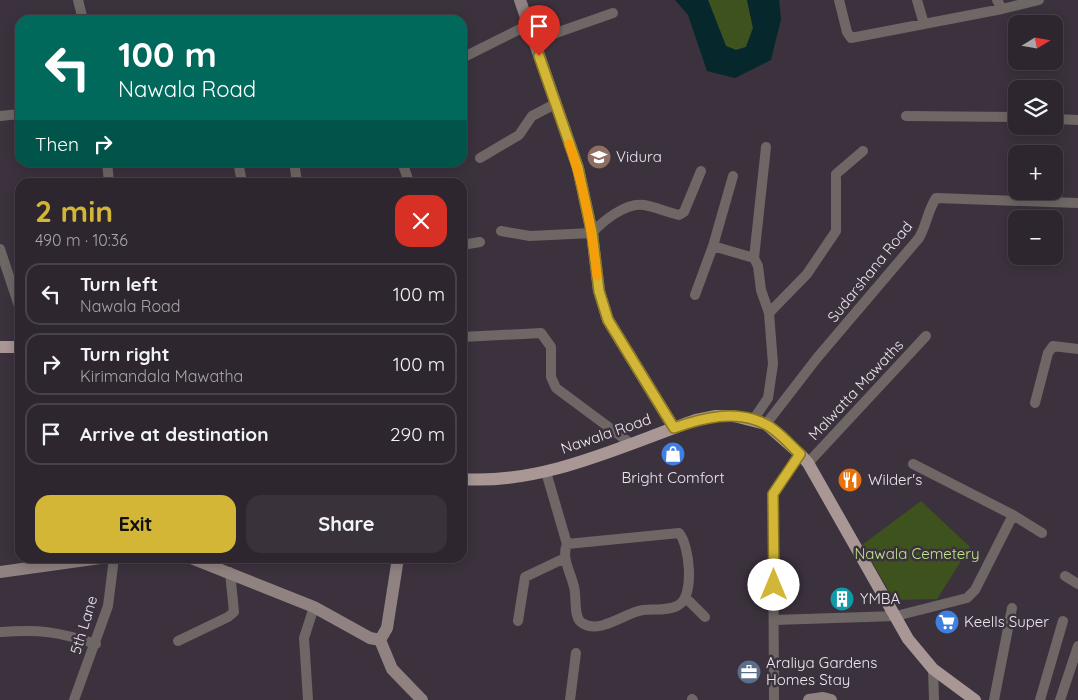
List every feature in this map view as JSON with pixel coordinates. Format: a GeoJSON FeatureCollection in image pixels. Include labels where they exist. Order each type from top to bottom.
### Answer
{"type":"FeatureCollection","features":[{"type":"Feature","properties":{"kind":"main road"},"geometry":{"type":"LineString","coordinates":[[0,346],[15,346]]}},
{"type":"Feature","properties":{"kind":"main road","name":"Nawala Road"},"geometry":{"type":"LineString","coordinates":[[467,479],[489,481],[546,472],[674,428],[716,416],[752,420],[766,424],[804,459],[908,639],[933,669],[975,700]]}},
{"type":"Feature","properties":{"kind":"street"},"geometry":{"type":"LineString","coordinates":[[78,0],[82,15]]}},
{"type":"Feature","properties":{"kind":"street"},"geometry":{"type":"LineString","coordinates":[[520,0],[578,168],[592,233],[599,291],[608,320],[674,428]]}},
{"type":"Feature","properties":{"kind":"street"},"geometry":{"type":"LineString","coordinates":[[839,0],[847,32],[852,38],[924,24],[999,5],[1039,0]]}},
{"type":"Feature","properties":{"kind":"street"},"geometry":{"type":"LineString","coordinates":[[917,0],[924,24]]}},
{"type":"Feature","properties":{"kind":"street"},"geometry":{"type":"LineString","coordinates":[[533,41],[613,13]]}},
{"type":"Feature","properties":{"kind":"street"},"geometry":{"type":"LineString","coordinates":[[467,56],[528,25]]}},
{"type":"Feature","properties":{"kind":"street"},"geometry":{"type":"LineString","coordinates":[[480,158],[519,135],[532,116],[555,104]]}},
{"type":"Feature","properties":{"kind":"street"},"geometry":{"type":"LineString","coordinates":[[906,116],[1008,117]]}},
{"type":"Feature","properties":{"kind":"street"},"geometry":{"type":"LineString","coordinates":[[1063,119],[1078,120]]}},
{"type":"Feature","properties":{"kind":"street"},"geometry":{"type":"LineString","coordinates":[[752,420],[768,398],[773,364],[769,313],[761,290],[758,266],[754,258],[766,147]]}},
{"type":"Feature","properties":{"kind":"street"},"geometry":{"type":"LineString","coordinates":[[769,313],[807,274],[836,231],[836,174],[863,151]]}},
{"type":"Feature","properties":{"kind":"street"},"geometry":{"type":"LineString","coordinates":[[501,231],[530,236],[592,233],[606,218],[634,205],[642,205],[678,215],[684,212],[702,171]]}},
{"type":"Feature","properties":{"kind":"street"},"geometry":{"type":"LineString","coordinates":[[695,295],[713,246],[732,176]]}},
{"type":"Feature","properties":{"kind":"street","name":"Sudarshana Road"},"geometry":{"type":"LineString","coordinates":[[766,424],[817,358],[919,238],[926,226],[927,212],[936,198],[1078,203]]}},
{"type":"Feature","properties":{"kind":"street"},"geometry":{"type":"LineString","coordinates":[[467,244],[480,242]]}},
{"type":"Feature","properties":{"kind":"street"},"geometry":{"type":"LineString","coordinates":[[713,246],[754,258]]}},
{"type":"Feature","properties":{"kind":"street"},"geometry":{"type":"LineString","coordinates":[[0,249],[15,294]]}},
{"type":"Feature","properties":{"kind":"street"},"geometry":{"type":"LineString","coordinates":[[467,337],[541,333],[551,347],[552,377],[556,388],[630,443]]}},
{"type":"Feature","properties":{"kind":"street","name":"Malwatta Mawaths"},"geometry":{"type":"LineString","coordinates":[[774,700],[773,494],[804,459],[926,336]]}},
{"type":"Feature","properties":{"kind":"street"},"geometry":{"type":"LineString","coordinates":[[1035,403],[1048,353],[1053,346],[1078,348]]}},
{"type":"Feature","properties":{"kind":"street"},"geometry":{"type":"LineString","coordinates":[[913,464],[1013,515],[1042,533]]}},
{"type":"Feature","properties":{"kind":"street"},"geometry":{"type":"LineString","coordinates":[[546,472],[566,544],[564,552],[574,588],[577,618],[586,625],[614,623],[636,611],[678,606],[687,599],[689,591],[687,550],[684,539],[679,533],[566,544]]}},
{"type":"Feature","properties":{"kind":"street"},"geometry":{"type":"LineString","coordinates":[[774,620],[896,616],[967,598],[975,590],[1013,515]]}},
{"type":"Feature","properties":{"kind":"street"},"geometry":{"type":"LineString","coordinates":[[518,620],[525,577],[565,558]]}},
{"type":"Feature","properties":{"kind":"street"},"geometry":{"type":"LineString","coordinates":[[0,572],[64,563]]}},
{"type":"Feature","properties":{"kind":"street","name":"5th Lane"},"geometry":{"type":"LineString","coordinates":[[74,700],[96,644],[108,606],[113,563]]}},
{"type":"Feature","properties":{"kind":"street"},"geometry":{"type":"LineString","coordinates":[[205,563],[314,607],[370,638],[380,640]]}},
{"type":"Feature","properties":{"kind":"street"},"geometry":{"type":"LineString","coordinates":[[380,640],[388,628],[397,563]]}},
{"type":"Feature","properties":{"kind":"street"},"geometry":{"type":"LineString","coordinates":[[178,641],[228,617],[234,612],[230,572]]}},
{"type":"Feature","properties":{"kind":"street"},"geometry":{"type":"LineString","coordinates":[[1065,576],[1078,584]]}},
{"type":"Feature","properties":{"kind":"street"},"geometry":{"type":"LineString","coordinates":[[687,599],[705,617]]}},
{"type":"Feature","properties":{"kind":"street"},"geometry":{"type":"LineString","coordinates":[[308,700],[304,638],[314,607]]}},
{"type":"Feature","properties":{"kind":"street"},"geometry":{"type":"LineString","coordinates":[[994,700],[1012,608]]}},
{"type":"Feature","properties":{"kind":"street"},"geometry":{"type":"LineString","coordinates":[[1040,700],[1063,621]]}},
{"type":"Feature","properties":{"kind":"street"},"geometry":{"type":"LineString","coordinates":[[1,632],[33,630],[60,632],[96,644]]}},
{"type":"Feature","properties":{"kind":"street"},"geometry":{"type":"LineString","coordinates":[[380,640],[392,669],[422,700]]}},
{"type":"Feature","properties":{"kind":"street"},"geometry":{"type":"LineString","coordinates":[[1060,700],[1078,646]]}},
{"type":"Feature","properties":{"kind":"street"},"geometry":{"type":"LineString","coordinates":[[570,700],[576,653]]}},
{"type":"Feature","properties":{"kind":"street"},"geometry":{"type":"LineString","coordinates":[[933,669],[934,700]]}},
{"type":"Feature","properties":{"kind":"street"},"geometry":{"type":"LineString","coordinates":[[809,700],[823,698],[831,700]]}},
{"type":"Feature","properties":{"kind":"green space"},"geometry":{"type":"Polygon","coordinates":[[[708,0],[747,0],[753,28],[746,47],[736,50],[726,46],[708,0]]]}},
{"type":"Feature","properties":{"kind":"green space","name":"Nawala Cemetery"},"geometry":{"type":"Polygon","coordinates":[[[921,501],[970,547],[937,599],[894,600],[862,545],[921,501]]]}},
{"type":"Feature","properties":{"kind":"shaded area"},"geometry":{"type":"Polygon","coordinates":[[[675,0],[708,0],[726,46],[736,50],[746,47],[753,28],[747,0],[779,0],[781,19],[771,60],[735,78],[707,71],[688,15],[675,0]]]}},
{"type":"Feature","properties":{"kind":"slow traffic"},"geometry":{"type":"LineString","coordinates":[[569,144],[578,168],[592,233],[597,276]]}},
{"type":"Feature","properties":{"kind":"place","name":"Vidura"},"geometry":{"type":"Point","coordinates":[599,157]}},
{"type":"Feature","properties":{"kind":"place","name":"Bright Comfort"},"geometry":{"type":"Point","coordinates":[673,454]}},
{"type":"Feature","properties":{"kind":"place","name":"Wilder's"},"geometry":{"type":"Point","coordinates":[850,480]}},
{"type":"Feature","properties":{"kind":"place","name":"YMBA"},"geometry":{"type":"Point","coordinates":[842,599]}},
{"type":"Feature","properties":{"kind":"place","name":"Keells Super"},"geometry":{"type":"Point","coordinates":[947,622]}},
{"type":"Feature","properties":{"kind":"place","name":"Araliya Gardens Homes Stay"},"geometry":{"type":"Point","coordinates":[749,672]}},
{"type":"Feature","properties":{"kind":"route"},"geometry":{"type":"LineString","coordinates":[[539,56],[578,168],[592,233],[599,291],[608,320],[674,428],[696,420],[716,416],[734,416],[766,424],[800,454],[773,494],[774,585]]}}]}
